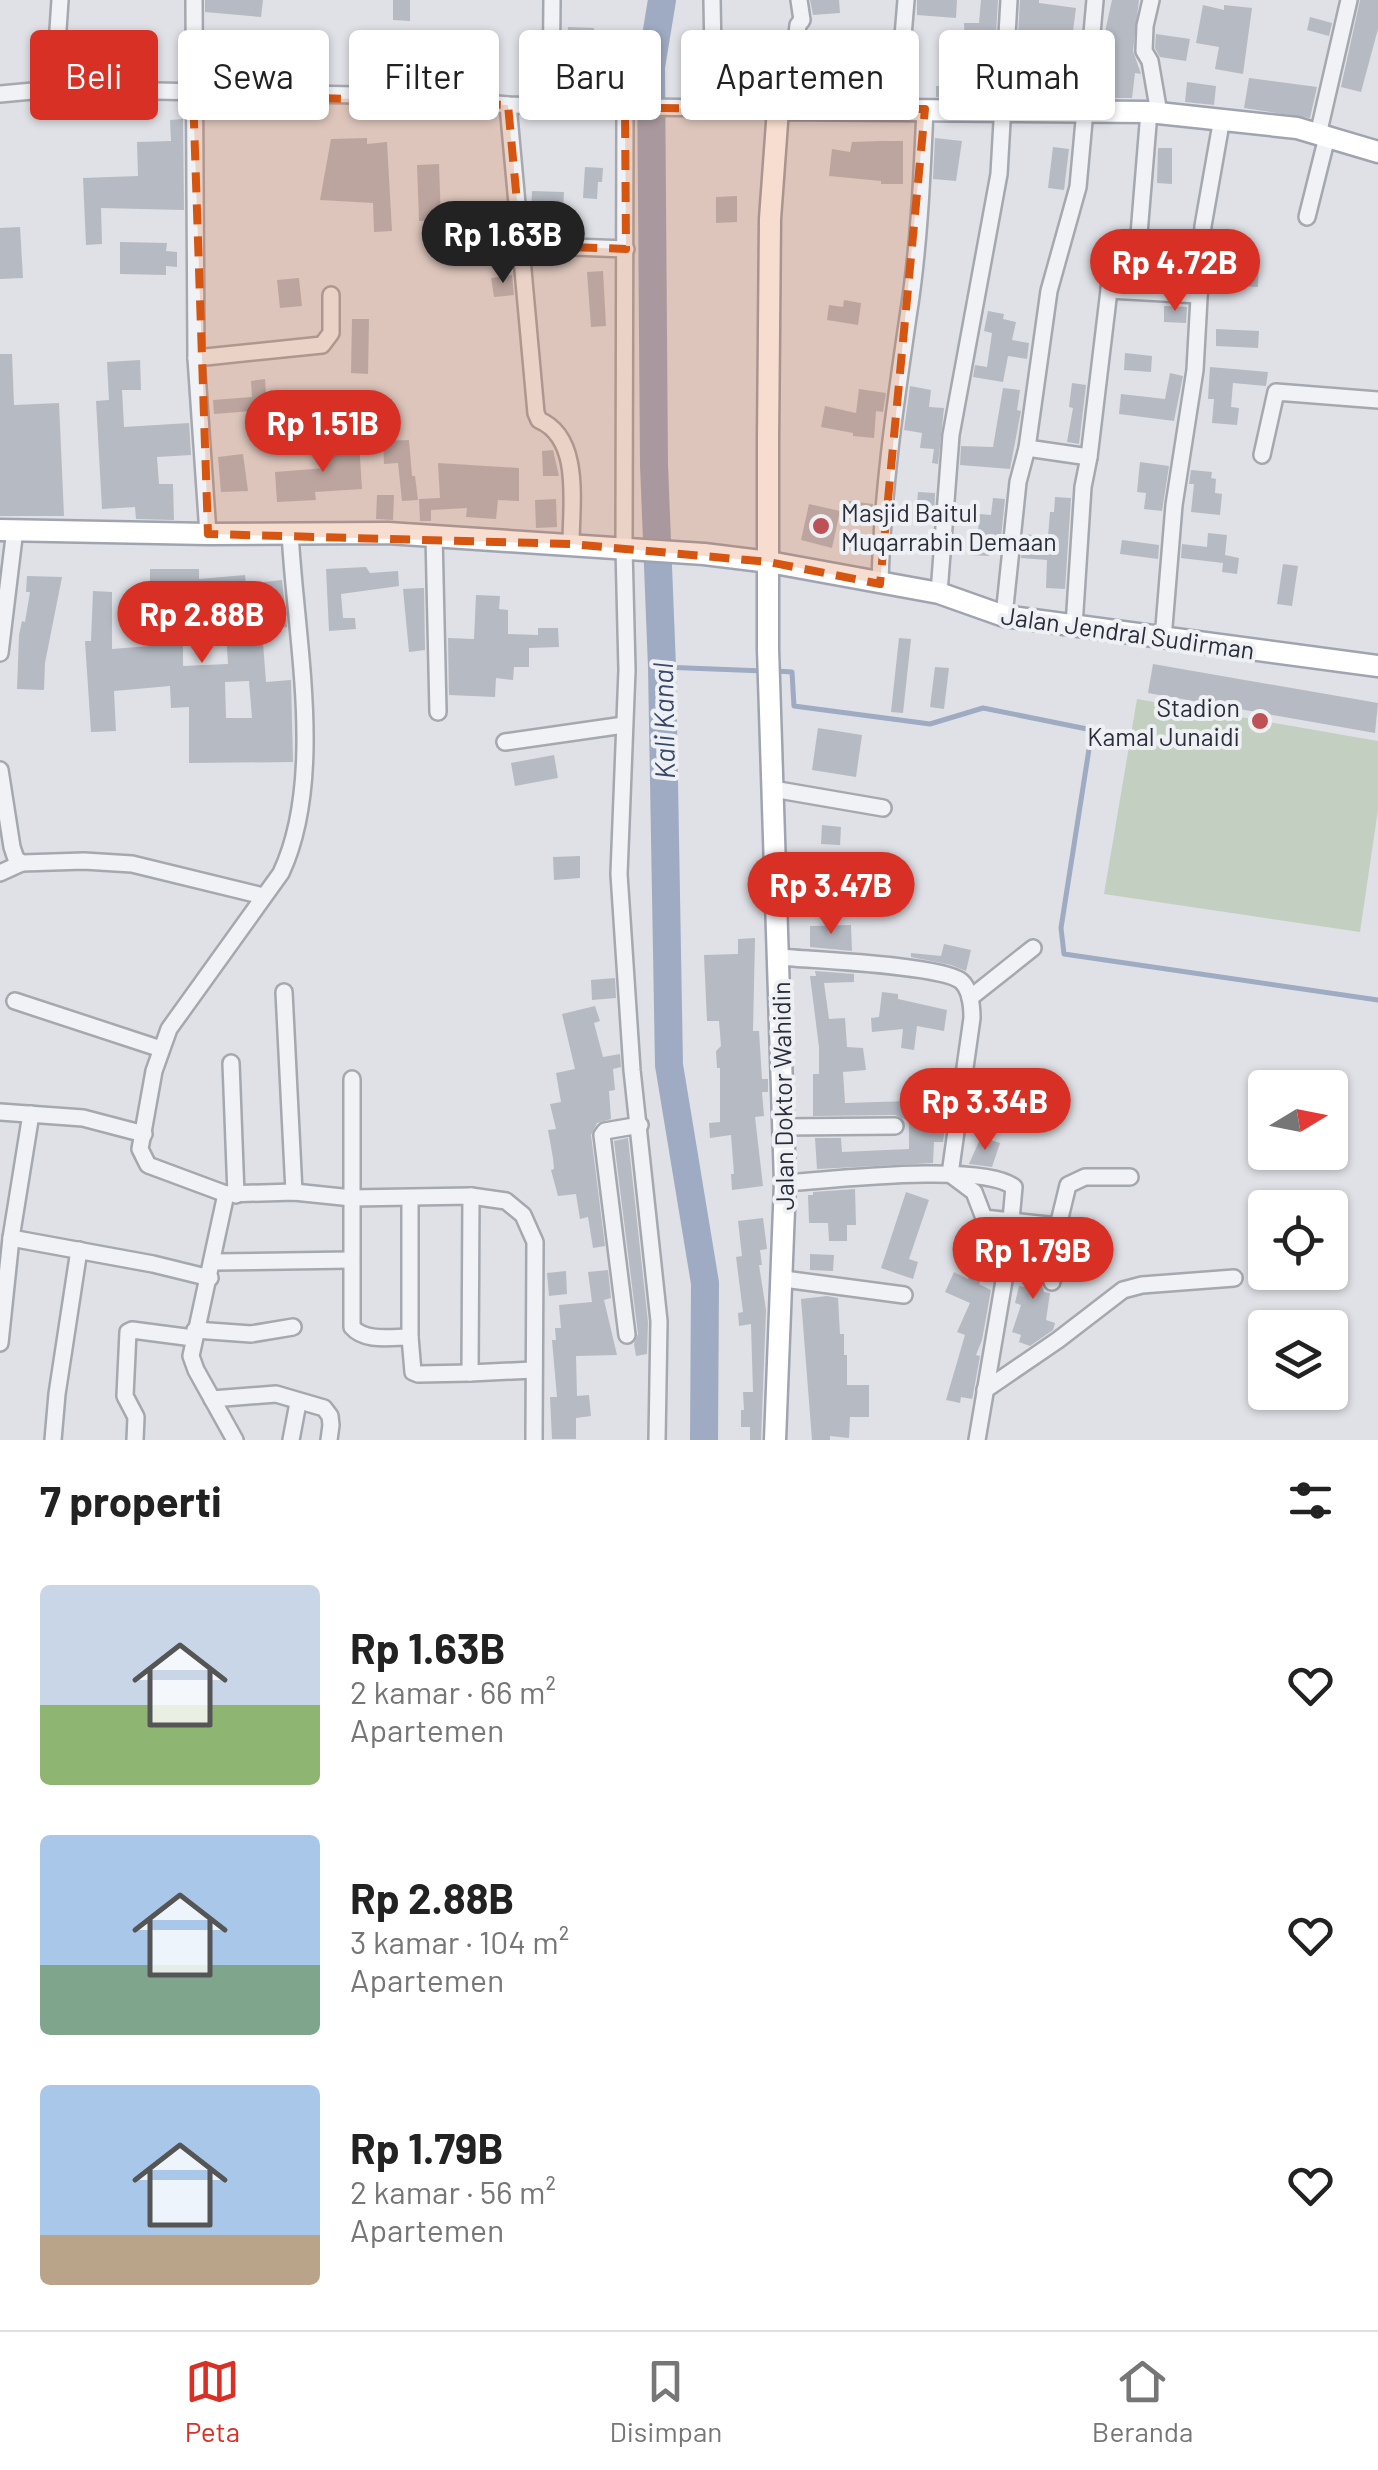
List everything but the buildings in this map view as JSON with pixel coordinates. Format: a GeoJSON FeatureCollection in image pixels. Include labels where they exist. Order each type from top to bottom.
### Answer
{"type":"FeatureCollection","features":[{"type":"Feature","properties":{"kind":"main road"},"geometry":{"type":"LineString","coordinates":[[919,110],[939,110]]}},
{"type":"Feature","properties":{"kind":"main road"},"geometry":{"type":"LineString","coordinates":[[1115,111],[1297,128],[1378,152]]}},
{"type":"Feature","properties":{"kind":"main road","name":"Jalan Doktor Wahidin"},"geometry":{"type":"LineString","coordinates":[[775,1440],[785,1183],[768,649],[770,219],[782,120]]}},
{"type":"Feature","properties":{"kind":"main road","name":"Jalan Jendral Sudirman"},"geometry":{"type":"LineString","coordinates":[[8,530],[434,535],[704,554],[939,593],[1004,616],[1378,666]]}},
{"type":"Feature","properties":{"kind":"street"},"geometry":{"type":"LineString","coordinates":[[58,30],[60,0]]}},
{"type":"Feature","properties":{"kind":"street"},"geometry":{"type":"LineString","coordinates":[[193,30],[194,0]]}},
{"type":"Feature","properties":{"kind":"street"},"geometry":{"type":"LineString","coordinates":[[552,0],[552,30]]}},
{"type":"Feature","properties":{"kind":"street"},"geometry":{"type":"LineString","coordinates":[[711,30],[712,0]]}},
{"type":"Feature","properties":{"kind":"street"},"geometry":{"type":"LineString","coordinates":[[798,30],[802,20],[799,0]]}},
{"type":"Feature","properties":{"kind":"street"},"geometry":{"type":"LineString","coordinates":[[904,30],[906,0]]}},
{"type":"Feature","properties":{"kind":"street"},"geometry":{"type":"LineString","coordinates":[[1008,30],[1009,0]]}},
{"type":"Feature","properties":{"kind":"street"},"geometry":{"type":"LineString","coordinates":[[1093,30],[1095,0]]}},
{"type":"Feature","properties":{"kind":"street"},"geometry":{"type":"LineString","coordinates":[[1074,626],[1083,487],[1090,457],[1113,257],[1139,234],[1154,112],[1152,72],[1144,51],[1151,0]]}},
{"type":"Feature","properties":{"kind":"street"},"geometry":{"type":"LineString","coordinates":[[1307,217],[1349,0]]}},
{"type":"Feature","properties":{"kind":"street"},"geometry":{"type":"LineString","coordinates":[[0,94],[30,92]]}},
{"type":"Feature","properties":{"kind":"street"},"geometry":{"type":"LineString","coordinates":[[329,95],[407,96],[519,105]]}},
{"type":"Feature","properties":{"kind":"street"},"geometry":{"type":"LineString","coordinates":[[508,105],[536,413],[560,436],[566,448],[571,475],[571,544]]}},
{"type":"Feature","properties":{"kind":"street"},"geometry":{"type":"LineString","coordinates":[[880,584],[896,387],[909,316],[918,228],[925,110]]}},
{"type":"Feature","properties":{"kind":"street"},"geometry":{"type":"LineString","coordinates":[[1162,639],[1174,505],[1195,370],[1202,249],[1222,118]]}},
{"type":"Feature","properties":{"kind":"street"},"geometry":{"type":"LineString","coordinates":[[192,120],[196,358],[208,534]]}},
{"type":"Feature","properties":{"kind":"street"},"geometry":{"type":"LineString","coordinates":[[631,120],[626,248],[630,549],[618,874],[632,1070],[658,1321],[657,1440]]}},
{"type":"Feature","properties":{"kind":"street"},"geometry":{"type":"LineString","coordinates":[[939,593],[951,435],[990,229],[1004,120]]}},
{"type":"Feature","properties":{"kind":"street"},"geometry":{"type":"LineString","coordinates":[[1004,616],[1018,482],[1027,448],[1049,291],[1078,187],[1086,120]]}},
{"type":"Feature","properties":{"kind":"street"},"geometry":{"type":"LineString","coordinates":[[521,244],[626,248]]}},
{"type":"Feature","properties":{"kind":"street"},"geometry":{"type":"LineString","coordinates":[[1202,249],[1244,251]]}},
{"type":"Feature","properties":{"kind":"street"},"geometry":{"type":"LineString","coordinates":[[1109,290],[1199,295]]}},
{"type":"Feature","properties":{"kind":"street"},"geometry":{"type":"LineString","coordinates":[[196,358],[322,346],[332,332],[331,294]]}},
{"type":"Feature","properties":{"kind":"street"},"geometry":{"type":"LineString","coordinates":[[1262,455],[1274,396],[1280,390],[1378,400]]}},
{"type":"Feature","properties":{"kind":"street"},"geometry":{"type":"LineString","coordinates":[[1027,448],[1090,457]]}},
{"type":"Feature","properties":{"kind":"street"},"geometry":{"type":"LineString","coordinates":[[0,652],[8,530]]}},
{"type":"Feature","properties":{"kind":"street"},"geometry":{"type":"LineString","coordinates":[[290,532],[304,721],[302,796],[294,846],[281,873],[169,1029],[161,1048],[140,1150],[148,1164],[231,1194],[471,1196],[510,1203],[523,1214],[532,1231],[536,1286],[534,1440]]}},
{"type":"Feature","properties":{"kind":"street"},"geometry":{"type":"LineString","coordinates":[[434,535],[438,712]]}},
{"type":"Feature","properties":{"kind":"street"},"geometry":{"type":"LineString","coordinates":[[505,742],[624,724]]}},
{"type":"Feature","properties":{"kind":"street"},"geometry":{"type":"LineString","coordinates":[[0,770],[12,847],[22,863]]}},
{"type":"Feature","properties":{"kind":"street"},"geometry":{"type":"LineString","coordinates":[[773,789],[883,808]]}},
{"type":"Feature","properties":{"kind":"street"},"geometry":{"type":"LineString","coordinates":[[0,872],[22,863],[132,864],[263,896]]}},
{"type":"Feature","properties":{"kind":"street"},"geometry":{"type":"LineString","coordinates":[[970,998],[1033,948]]}},
{"type":"Feature","properties":{"kind":"street"},"geometry":{"type":"LineString","coordinates":[[779,957],[878,964],[957,978],[970,998],[972,1018],[950,1174]]}},
{"type":"Feature","properties":{"kind":"street"},"geometry":{"type":"LineString","coordinates":[[284,992],[294,1192]]}},
{"type":"Feature","properties":{"kind":"street"},"geometry":{"type":"LineString","coordinates":[[15,1002],[161,1048]]}},
{"type":"Feature","properties":{"kind":"street"},"geometry":{"type":"LineString","coordinates":[[231,1064],[231,1194],[194,1334],[192,1362],[234,1440]]}},
{"type":"Feature","properties":{"kind":"street"},"geometry":{"type":"LineString","coordinates":[[352,1079],[350,1316],[354,1330],[368,1336],[410,1337]]}},
{"type":"Feature","properties":{"kind":"street"},"geometry":{"type":"LineString","coordinates":[[0,1112],[84,1118],[144,1134]]}},
{"type":"Feature","properties":{"kind":"street"},"geometry":{"type":"LineString","coordinates":[[0,1343],[11,1238],[31,1114]]}},
{"type":"Feature","properties":{"kind":"street"},"geometry":{"type":"LineString","coordinates":[[628,1335],[602,1134],[640,1125]]}},
{"type":"Feature","properties":{"kind":"street"},"geometry":{"type":"LineString","coordinates":[[784,1127],[895,1126]]}},
{"type":"Feature","properties":{"kind":"street"},"geometry":{"type":"LineString","coordinates":[[950,1174],[975,1194],[984,1218],[1058,1226]]}},
{"type":"Feature","properties":{"kind":"street"},"geometry":{"type":"LineString","coordinates":[[785,1183],[950,1174],[1011,1184],[1016,1193],[1012,1223],[976,1440]]}},
{"type":"Feature","properties":{"kind":"street"},"geometry":{"type":"LineString","coordinates":[[1052,1282],[1058,1226],[1068,1185],[1085,1176],[1130,1177]]}},
{"type":"Feature","properties":{"kind":"street"},"geometry":{"type":"LineString","coordinates":[[470,1372],[471,1196]]}},
{"type":"Feature","properties":{"kind":"street"},"geometry":{"type":"LineString","coordinates":[[410,1198],[410,1337],[415,1373],[532,1370]]}},
{"type":"Feature","properties":{"kind":"street"},"geometry":{"type":"LineString","coordinates":[[11,1238],[212,1270],[350,1260]]}},
{"type":"Feature","properties":{"kind":"street"},"geometry":{"type":"LineString","coordinates":[[53,1440],[56,1394],[79,1250]]}},
{"type":"Feature","properties":{"kind":"street"},"geometry":{"type":"LineString","coordinates":[[985,1390],[1123,1290],[1234,1278]]}},
{"type":"Feature","properties":{"kind":"street"},"geometry":{"type":"LineString","coordinates":[[784,1279],[904,1295]]}},
{"type":"Feature","properties":{"kind":"street"},"geometry":{"type":"LineString","coordinates":[[135,1440],[136,1418],[126,1396],[128,1332],[251,1334],[292,1328]]}},
{"type":"Feature","properties":{"kind":"street"},"geometry":{"type":"LineString","coordinates":[[212,1399],[276,1394],[328,1410],[332,1425],[328,1440]]}},
{"type":"Feature","properties":{"kind":"street"},"geometry":{"type":"LineString","coordinates":[[290,1440],[298,1403]]}},
{"type":"Feature","properties":{"kind":"highlighted area"},"geometry":{"type":"Polygon","coordinates":[[[193,93],[508,105],[521,245],[626,249],[625,108],[925,109],[880,584],[769,562],[571,544],[208,534],[193,93]]]}},
{"type":"Feature","properties":{"kind":"green space"},"geometry":{"type":"Polygon","coordinates":[[[1137,699],[1378,741],[1378,810],[1360,932],[1104,894],[1137,699]]]}},
{"type":"Feature","properties":{"kind":"waterway","name":"Kali Kanal"},"geometry":{"type":"LineString","coordinates":[[662,0],[651,67],[654,465],[669,1065],[705,1283],[704,1440]]}},
{"type":"Feature","properties":{"kind":"waterway"},"geometry":{"type":"LineString","coordinates":[[662,667],[765,671]]}},
{"type":"Feature","properties":{"kind":"waterway"},"geometry":{"type":"LineString","coordinates":[[776,671],[792,672],[794,706],[930,724],[983,708],[1092,730],[1061,928],[1064,954],[1378,1000]]}},
{"type":"Feature","properties":{"kind":"place","name":"Masjid Baitul Muqarrabin Demaan"},"geometry":{"type":"Point","coordinates":[821,526]}},
{"type":"Feature","properties":{"kind":"place","name":"Stadion Kamal Junaidi"},"geometry":{"type":"Point","coordinates":[1260,721]}}]}
